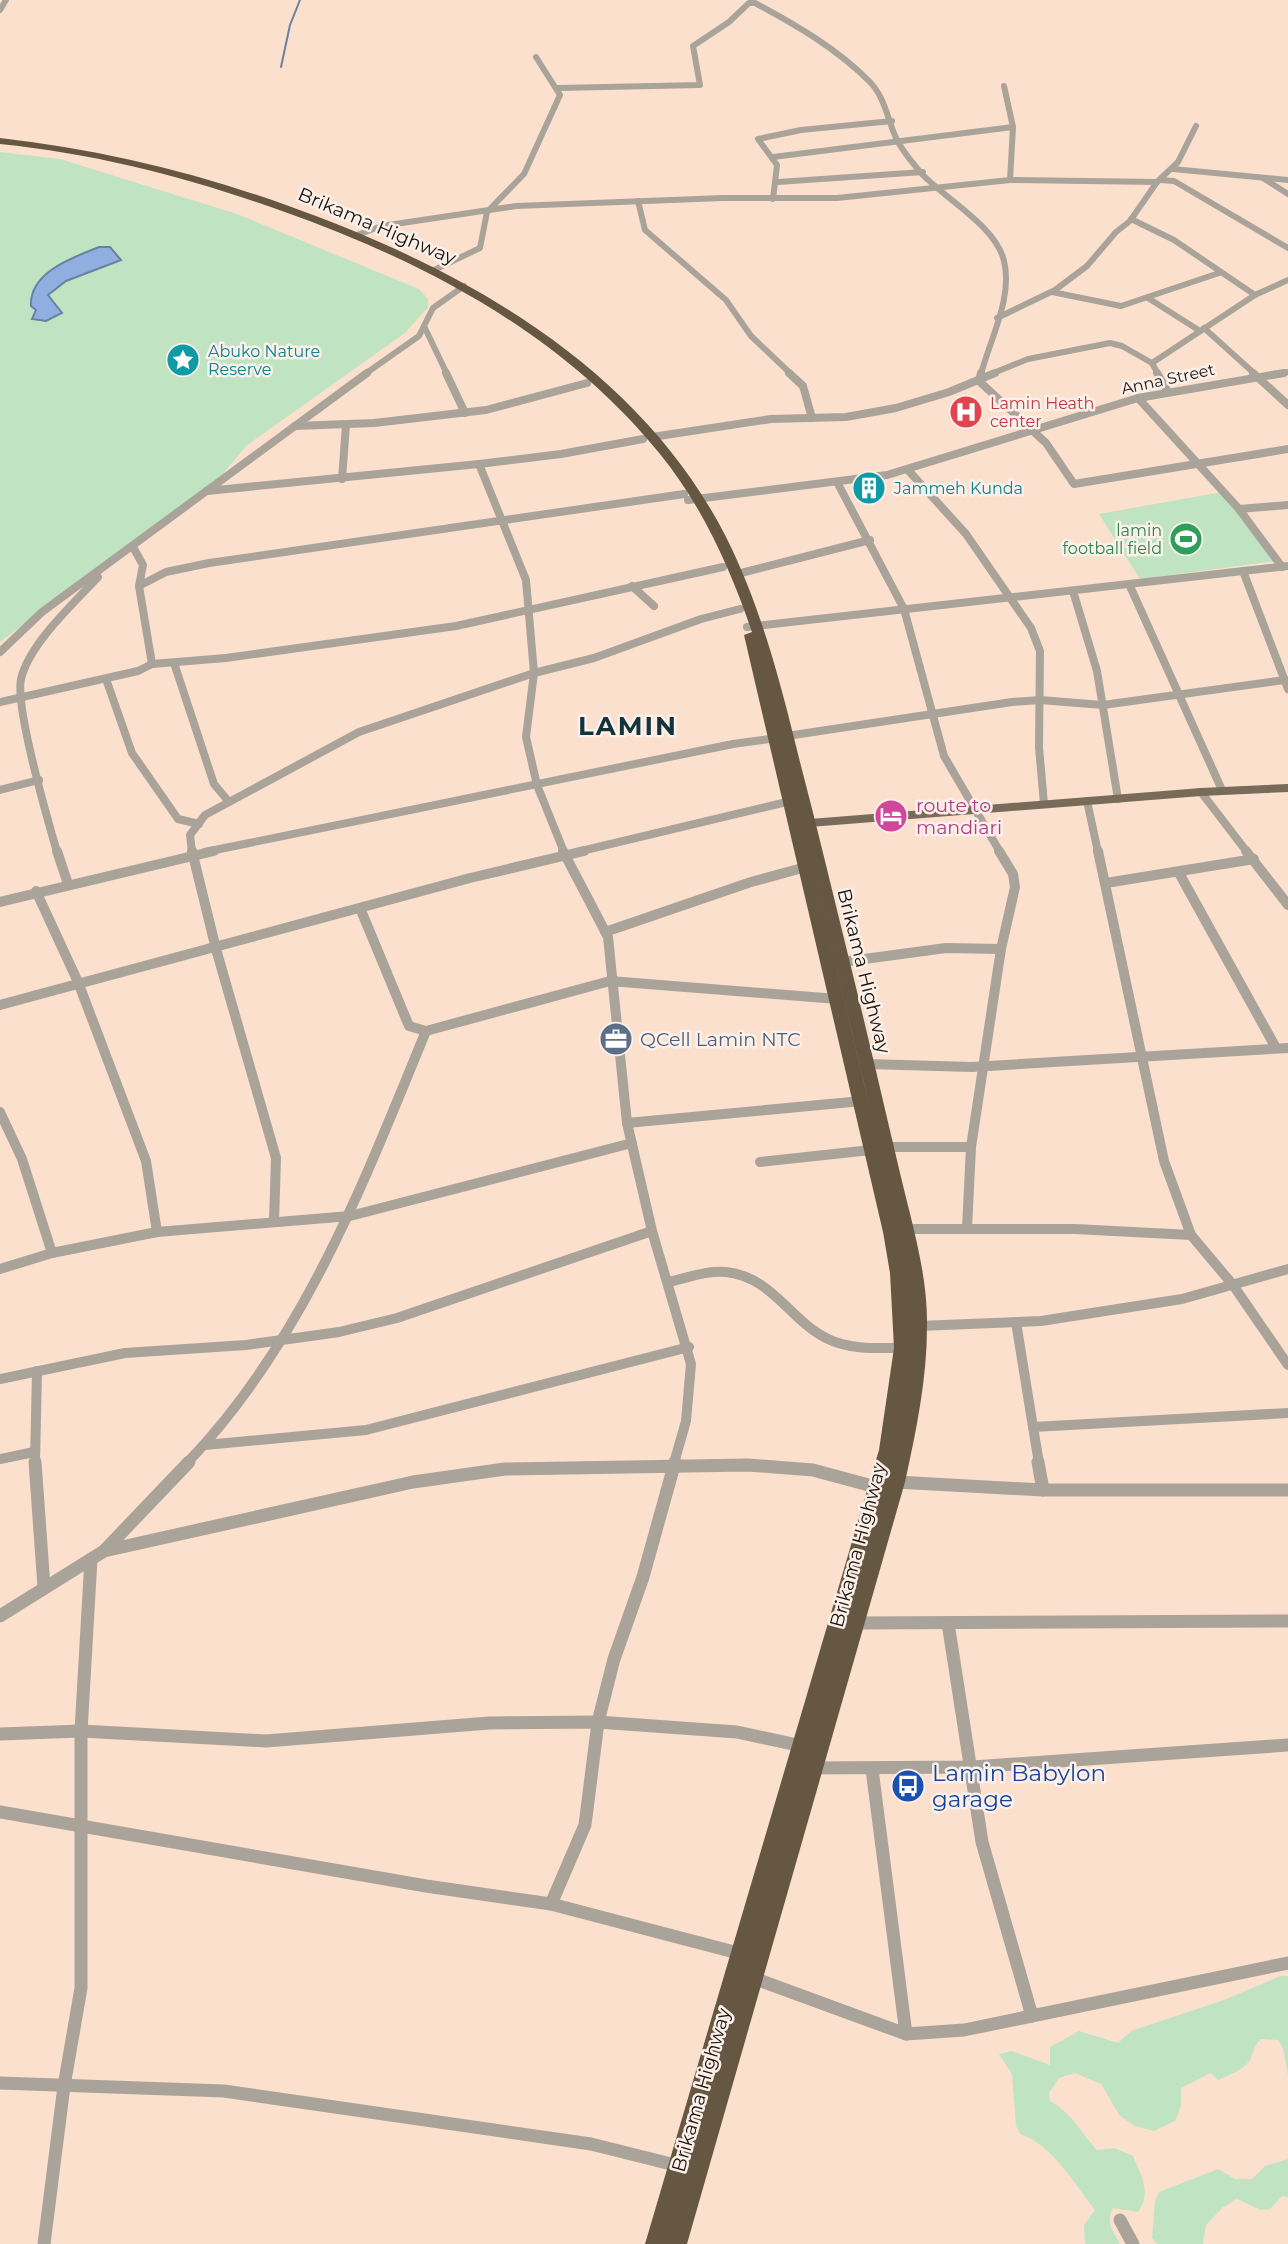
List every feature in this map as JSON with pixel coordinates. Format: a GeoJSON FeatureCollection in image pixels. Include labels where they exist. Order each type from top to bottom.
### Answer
{"type":"FeatureCollection","features":[{"type":"Feature","properties":{"kind":"highway","name":"Brikama Highway"},"geometry":{"type":"LineString","coordinates":[[8,143],[94,152],[168,168],[357,235],[434,270],[571,359],[647,438],[690,498],[737,575],[867,1064],[898,1273],[904,1348],[888,1450],[796,1768],[791,1819],[753,1978],[676,2244]]}},
{"type":"Feature","properties":{"kind":"highway","name":"Brikama Highway"},"geometry":{"type":"LineString","coordinates":[[8,143],[120,161],[203,184],[378,250],[461,288],[539,343],[647,438]]}},
{"type":"Feature","properties":{"kind":"highway","name":"Brikama Highway"},"geometry":{"type":"LineString","coordinates":[[690,498],[740,609],[752,626]]}},
{"type":"Feature","properties":{"kind":"highway","name":"Brikama Highway"},"geometry":{"type":"LineString","coordinates":[[656,2244],[742,1954],[791,1819],[815,1768],[896,1482],[910,1417],[919,1325],[906,1229],[862,1101],[806,867],[802,823],[790,801],[782,737]]}},
{"type":"Feature","properties":{"kind":"main road"},"geometry":{"type":"LineString","coordinates":[[802,823],[1288,786]]}},
{"type":"Feature","properties":{"kind":"street"},"geometry":{"type":"LineString","coordinates":[[0,10],[6,0]]}},
{"type":"Feature","properties":{"kind":"street"},"geometry":{"type":"LineString","coordinates":[[558,88],[700,85],[693,46],[733,22],[751,2],[834,48],[874,86],[892,121],[898,143],[934,187],[989,232],[1000,249],[1006,269],[997,318],[979,381]]}},
{"type":"Feature","properties":{"kind":"street"},"geometry":{"type":"LineString","coordinates":[[434,270],[480,248],[486,212],[524,174],[556,109],[560,95],[558,88],[542,70],[536,57]]}},
{"type":"Feature","properties":{"kind":"street"},"geometry":{"type":"LineString","coordinates":[[1004,86],[1013,127],[1010,180]]}},
{"type":"Feature","properties":{"kind":"street"},"geometry":{"type":"LineString","coordinates":[[773,199],[778,171],[773,157],[758,139],[801,130],[892,121]]}},
{"type":"Feature","properties":{"kind":"street"},"geometry":{"type":"LineString","coordinates":[[997,318],[1073,279],[1131,219],[1158,181],[1172,169],[1191,141],[1196,126]]}},
{"type":"Feature","properties":{"kind":"street"},"geometry":{"type":"LineString","coordinates":[[773,157],[1013,127]]}},
{"type":"Feature","properties":{"kind":"street"},"geometry":{"type":"LineString","coordinates":[[1172,169],[1288,180]]}},
{"type":"Feature","properties":{"kind":"street"},"geometry":{"type":"LineString","coordinates":[[778,182],[923,172]]}},
{"type":"Feature","properties":{"kind":"street"},"geometry":{"type":"LineString","coordinates":[[1261,177],[1288,194]]}},
{"type":"Feature","properties":{"kind":"street"},"geometry":{"type":"LineString","coordinates":[[357,235],[382,226],[516,206],[838,198],[1010,180],[1174,181],[1288,248]]}},
{"type":"Feature","properties":{"kind":"street"},"geometry":{"type":"LineString","coordinates":[[638,201],[645,230],[726,300],[751,336],[803,386],[812,418]]}},
{"type":"Feature","properties":{"kind":"street"},"geometry":{"type":"LineString","coordinates":[[1131,219],[1174,240],[1255,295]]}},
{"type":"Feature","properties":{"kind":"street"},"geometry":{"type":"LineString","coordinates":[[1052,292],[1121,306],[1219,273]]}},
{"type":"Feature","properties":{"kind":"street"},"geometry":{"type":"LineString","coordinates":[[207,491],[561,454],[771,419],[846,417],[896,408],[979,381],[1028,359],[1110,343],[1121,343],[1143,361],[1152,363],[1255,295],[1288,280]]}},
{"type":"Feature","properties":{"kind":"street"},"geometry":{"type":"LineString","coordinates":[[0,652],[42,612],[419,336],[433,308],[461,288]]}},
{"type":"Feature","properties":{"kind":"street"},"geometry":{"type":"LineString","coordinates":[[1148,298],[1202,330],[1288,405]]}},
{"type":"Feature","properties":{"kind":"street"},"geometry":{"type":"LineString","coordinates":[[424,326],[433,353],[443,367],[455,399],[465,412]]}},
{"type":"Feature","properties":{"kind":"street"},"geometry":{"type":"LineString","coordinates":[[1152,363],[1167,390]]}},
{"type":"Feature","properties":{"kind":"street","name":"Anna Street"},"geometry":{"type":"LineString","coordinates":[[139,586],[166,572],[209,563],[502,522],[837,482],[908,470],[1029,430],[1167,390],[1288,372]]}},
{"type":"Feature","properties":{"kind":"street"},"geometry":{"type":"LineString","coordinates":[[979,381],[1046,443],[1074,484],[1288,449]]}},
{"type":"Feature","properties":{"kind":"street"},"geometry":{"type":"LineString","coordinates":[[295,426],[346,425],[465,412],[520,402],[587,383]]}},
{"type":"Feature","properties":{"kind":"street"},"geometry":{"type":"LineString","coordinates":[[1138,398],[1239,509],[1285,566]]}},
{"type":"Feature","properties":{"kind":"street"},"geometry":{"type":"LineString","coordinates":[[342,479],[346,425]]}},
{"type":"Feature","properties":{"kind":"street"},"geometry":{"type":"LineString","coordinates":[[479,464],[526,580],[534,673],[526,737],[537,785],[565,856],[608,937],[610,981],[627,1123],[652,1231],[689,1347],[691,1364],[686,1420],[675,1464],[643,1577],[614,1659],[598,1723],[585,1825],[551,1904]]}},
{"type":"Feature","properties":{"kind":"street"},"geometry":{"type":"LineString","coordinates":[[908,470],[966,534],[1031,628],[1040,651],[1039,747],[1044,804]]}},
{"type":"Feature","properties":{"kind":"street"},"geometry":{"type":"LineString","coordinates":[[837,482],[870,540],[904,609],[944,756],[1013,874],[1015,887],[1001,949],[971,1147],[967,1228]]}},
{"type":"Feature","properties":{"kind":"street"},"geometry":{"type":"LineString","coordinates":[[1239,509],[1288,505]]}},
{"type":"Feature","properties":{"kind":"street"},"geometry":{"type":"LineString","coordinates":[[737,575],[870,540]]}},
{"type":"Feature","properties":{"kind":"street"},"geometry":{"type":"LineString","coordinates":[[133,547],[143,565],[139,586],[152,664]]}},
{"type":"Feature","properties":{"kind":"street"},"geometry":{"type":"LineString","coordinates":[[68,884],[61,872],[39,780],[21,698],[20,681],[31,660],[69,608],[114,559]]}},
{"type":"Feature","properties":{"kind":"street"},"geometry":{"type":"LineString","coordinates":[[752,626],[1073,592],[1285,566]]}},
{"type":"Feature","properties":{"kind":"street"},"geometry":{"type":"LineString","coordinates":[[0,702],[106,679],[152,664],[456,626],[723,567]]}},
{"type":"Feature","properties":{"kind":"street"},"geometry":{"type":"LineString","coordinates":[[0,902],[36,891],[192,855],[733,744],[934,712],[1040,700],[1103,705],[1286,677],[1243,571]]}},
{"type":"Feature","properties":{"kind":"street"},"geometry":{"type":"LineString","coordinates":[[1129,584],[1222,790]]}},
{"type":"Feature","properties":{"kind":"street"},"geometry":{"type":"LineString","coordinates":[[632,586],[654,606]]}},
{"type":"Feature","properties":{"kind":"street"},"geometry":{"type":"LineString","coordinates":[[1073,592],[1097,671],[1118,799]]}},
{"type":"Feature","properties":{"kind":"street"},"geometry":{"type":"LineString","coordinates":[[274,1222],[276,1158],[192,855],[190,835],[205,815],[359,732],[534,673],[594,658],[701,619],[740,609]]}},
{"type":"Feature","properties":{"kind":"street"},"geometry":{"type":"LineString","coordinates":[[174,663],[214,784],[229,802]]}},
{"type":"Feature","properties":{"kind":"street"},"geometry":{"type":"LineString","coordinates":[[106,679],[124,736],[142,770],[178,819],[199,824]]}},
{"type":"Feature","properties":{"kind":"street"},"geometry":{"type":"LineString","coordinates":[[0,790],[39,780]]}},
{"type":"Feature","properties":{"kind":"street"},"geometry":{"type":"LineString","coordinates":[[1201,792],[1288,905]]}},
{"type":"Feature","properties":{"kind":"street"},"geometry":{"type":"LineString","coordinates":[[0,1005],[78,982],[216,949],[360,908],[790,801]]}},
{"type":"Feature","properties":{"kind":"street"},"geometry":{"type":"LineString","coordinates":[[1087,801],[1164,1161],[1191,1235],[1233,1285],[1288,1365]]}},
{"type":"Feature","properties":{"kind":"street"},"geometry":{"type":"LineString","coordinates":[[1106,883],[1254,859]]}},
{"type":"Feature","properties":{"kind":"street"},"geometry":{"type":"LineString","coordinates":[[605,932],[751,882],[806,867]]}},
{"type":"Feature","properties":{"kind":"street"},"geometry":{"type":"LineString","coordinates":[[1179,873],[1276,1048]]}},
{"type":"Feature","properties":{"kind":"street"},"geometry":{"type":"LineString","coordinates":[[36,891],[78,982],[146,1161],[157,1232]]}},
{"type":"Feature","properties":{"kind":"street"},"geometry":{"type":"LineString","coordinates":[[360,908],[409,1026],[426,1031],[610,981],[838,999]]}},
{"type":"Feature","properties":{"kind":"street"},"geometry":{"type":"LineString","coordinates":[[842,962],[946,948],[1001,949]]}},
{"type":"Feature","properties":{"kind":"street"},"geometry":{"type":"LineString","coordinates":[[0,1616],[104,1551],[205,1445],[286,1337],[350,1216],[426,1031]]}},
{"type":"Feature","properties":{"kind":"street"},"geometry":{"type":"LineString","coordinates":[[867,1064],[920,1069],[1288,1048]]}},
{"type":"Feature","properties":{"kind":"street"},"geometry":{"type":"LineString","coordinates":[[627,1123],[862,1101]]}},
{"type":"Feature","properties":{"kind":"street"},"geometry":{"type":"LineString","coordinates":[[0,1112],[22,1159],[52,1253]]}},
{"type":"Feature","properties":{"kind":"street"},"geometry":{"type":"LineString","coordinates":[[0,1269],[52,1253],[157,1232],[350,1216],[632,1143]]}},
{"type":"Feature","properties":{"kind":"street"},"geometry":{"type":"LineString","coordinates":[[760,1162],[879,1148],[971,1147]]}},
{"type":"Feature","properties":{"kind":"street"},"geometry":{"type":"LineString","coordinates":[[906,1229],[1075,1229],[1191,1235]]}},
{"type":"Feature","properties":{"kind":"street"},"geometry":{"type":"LineString","coordinates":[[0,1379],[125,1353],[246,1345],[286,1337],[339,1332],[397,1318],[652,1231]]}},
{"type":"Feature","properties":{"kind":"street"},"geometry":{"type":"LineString","coordinates":[[919,1325],[1016,1322],[1182,1299],[1288,1269]]}},
{"type":"Feature","properties":{"kind":"street"},"geometry":{"type":"LineString","coordinates":[[668,1282],[726,1272],[749,1278],[769,1287],[820,1335],[855,1348],[904,1348]]}},
{"type":"Feature","properties":{"kind":"street"},"geometry":{"type":"LineString","coordinates":[[1016,1322],[1043,1490]]}},
{"type":"Feature","properties":{"kind":"street"},"geometry":{"type":"LineString","coordinates":[[205,1445],[366,1430],[689,1347]]}},
{"type":"Feature","properties":{"kind":"street"},"geometry":{"type":"LineString","coordinates":[[37,1371],[34,1452],[44,1587]]}},
{"type":"Feature","properties":{"kind":"street"},"geometry":{"type":"LineString","coordinates":[[1033,1427],[1288,1413]]}},
{"type":"Feature","properties":{"kind":"street"},"geometry":{"type":"LineString","coordinates":[[0,1459],[34,1452]]}},
{"type":"Feature","properties":{"kind":"street"},"geometry":{"type":"LineString","coordinates":[[104,1551],[413,1482],[505,1469],[675,1464],[748,1465],[813,1470],[876,1487]]}},
{"type":"Feature","properties":{"kind":"street"},"geometry":{"type":"LineString","coordinates":[[896,1482],[1043,1490],[1288,1490]]}},
{"type":"Feature","properties":{"kind":"street"},"geometry":{"type":"LineString","coordinates":[[44,2244],[64,2086],[81,1988],[81,1731],[91,1559]]}},
{"type":"Feature","properties":{"kind":"street"},"geometry":{"type":"LineString","coordinates":[[856,1623],[1288,1621]]}},
{"type":"Feature","properties":{"kind":"street"},"geometry":{"type":"LineString","coordinates":[[948,1623],[982,1842],[1031,2016]]}},
{"type":"Feature","properties":{"kind":"street"},"geometry":{"type":"LineString","coordinates":[[0,1734],[81,1731],[266,1741],[489,1723],[598,1723],[737,1732],[802,1746]]}},
{"type":"Feature","properties":{"kind":"street"},"geometry":{"type":"LineString","coordinates":[[796,1768],[972,1767],[1288,1745]]}},
{"type":"Feature","properties":{"kind":"street"},"geometry":{"type":"LineString","coordinates":[[872,1769],[906,2034]]}},
{"type":"Feature","properties":{"kind":"street"},"geometry":{"type":"LineString","coordinates":[[0,1812],[426,1886],[551,1904],[742,1954]]}},
{"type":"Feature","properties":{"kind":"street"},"geometry":{"type":"LineString","coordinates":[[753,1978],[906,2034],[964,2030],[1288,1963]]}},
{"type":"Feature","properties":{"kind":"street"},"geometry":{"type":"LineString","coordinates":[[0,2083],[224,2091],[591,2144],[679,2166]]}},
{"type":"Feature","properties":{"kind":"street"},"geometry":{"type":"LineString","coordinates":[[1121,2220],[1133,2244]]}},
{"type":"Feature","properties":{"kind":"green space","name":"Abuko Nature Reserve"},"geometry":{"type":"Polygon","coordinates":[[[0,152],[60,159],[237,214],[419,289],[428,299],[428,307],[405,333],[246,446],[218,480],[0,642],[0,152]]]}},
{"type":"Feature","properties":{"kind":"green space","name":"lamin football field"},"geometry":{"type":"Polygon","coordinates":[[[1222,492],[1275,561],[1140,579],[1099,514],[1222,492]]]}},
{"type":"Feature","properties":{"kind":"green space"},"geometry":{"type":"Polygon","coordinates":[[[1281,1976],[1288,1976],[1288,2075],[1283,2048],[1278,2040],[1261,2039],[1251,2058],[1241,2069],[1218,2080],[1211,2073],[1181,2088],[1181,2106],[1175,2121],[1154,2131],[1135,2126],[1120,2116],[1101,2084],[1075,2073],[1059,2078],[1049,2093],[1050,2101],[1070,2117],[1097,2150],[1114,2148],[1133,2156],[1144,2184],[1144,2198],[1138,2212],[1113,2208],[1111,2213],[1111,2226],[1120,2244],[1085,2244],[1084,2225],[1095,2210],[1053,2156],[1032,2139],[1020,2134],[1016,2126],[1012,2074],[999,2054],[1012,2051],[1050,2065],[1050,2047],[1079,2031],[1118,2043],[1131,2031],[1224,2000],[1281,1976]]]}},
{"type":"Feature","properties":{"kind":"green space"},"geometry":{"type":"Polygon","coordinates":[[[1288,2159],[1288,2197],[1282,2196],[1270,2209],[1261,2210],[1237,2199],[1222,2208],[1206,2225],[1203,2244],[1157,2244],[1152,2238],[1155,2201],[1159,2192],[1218,2169],[1235,2179],[1252,2179],[1265,2166],[1288,2159]]]}},
{"type":"Feature","properties":{"kind":"water"},"geometry":{"type":"Polygon","coordinates":[[[99,247],[110,247],[121,260],[66,281],[48,295],[62,313],[46,321],[32,319],[36,310],[31,306],[32,294],[45,275],[66,261],[99,247]]]}},
{"type":"Feature","properties":{"kind":"waterway"},"geometry":{"type":"LineString","coordinates":[[281,67],[290,25],[300,0]]}},
{"type":"Feature","properties":{"kind":"place","name":"Abuko Nature Reserve"},"geometry":{"type":"Point","coordinates":[183,360]}},
{"type":"Feature","properties":{"kind":"place","name":"Lamin Heath center"},"geometry":{"type":"Point","coordinates":[966,412]}},
{"type":"Feature","properties":{"kind":"place","name":"Jammeh Kunda"},"geometry":{"type":"Point","coordinates":[869,488]}},
{"type":"Feature","properties":{"kind":"place","name":"lamin football field"},"geometry":{"type":"Point","coordinates":[1186,539]}},
{"type":"Feature","properties":{"kind":"place","name":"route to mandiari"},"geometry":{"type":"Point","coordinates":[891,816]}},
{"type":"Feature","properties":{"kind":"place","name":"QCell Lamin NTC"},"geometry":{"type":"Point","coordinates":[616,1039]}},
{"type":"Feature","properties":{"kind":"place","name":"Lamin Babylon garage"},"geometry":{"type":"Point","coordinates":[908,1786]}},
{"type":"Feature","properties":{"kind":"district","name":"LAMIN"},"geometry":{"type":"Point","coordinates":[628,726]}}]}
